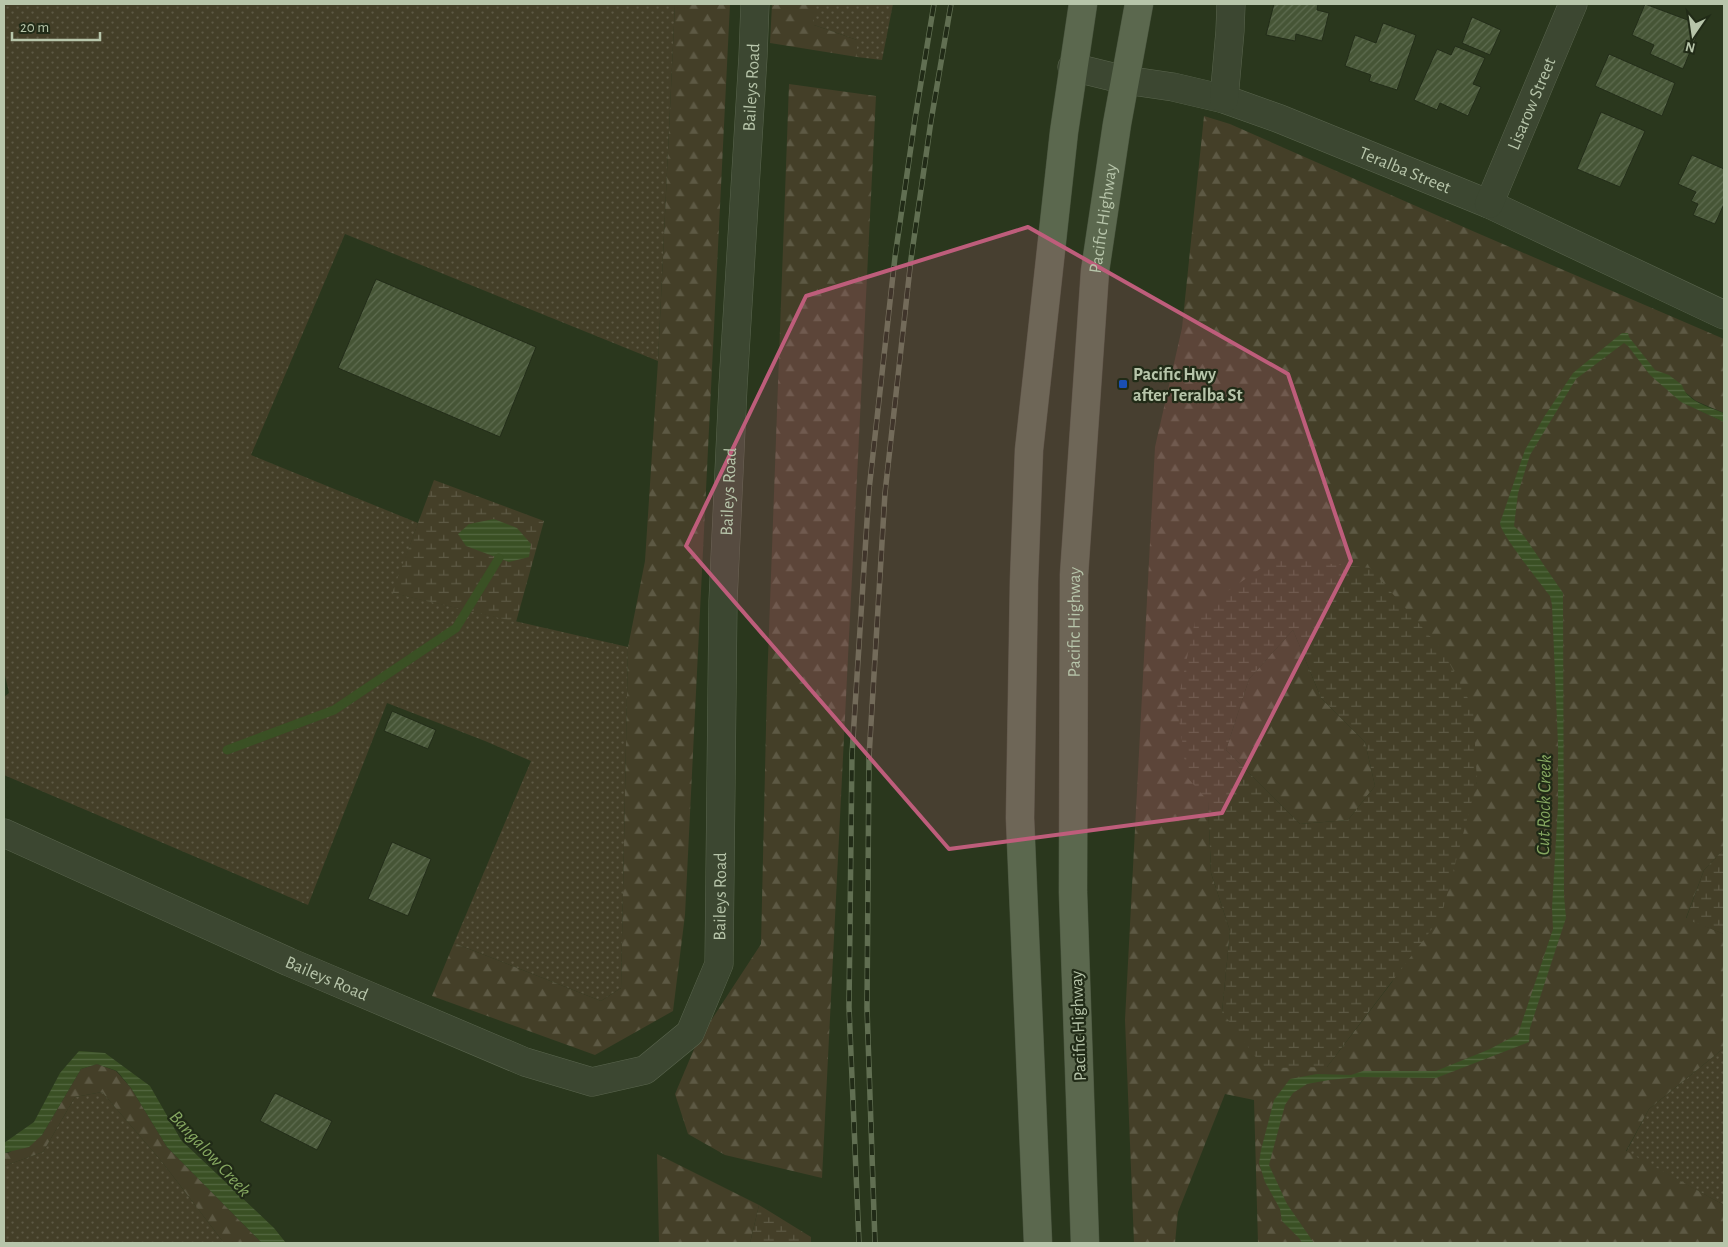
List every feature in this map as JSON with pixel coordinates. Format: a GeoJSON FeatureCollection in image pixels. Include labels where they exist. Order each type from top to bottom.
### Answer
{"type":"FeatureCollection","features":[{"type":"Feature","properties":{"kind":"main road"},"geometry":{"type":"LineString","coordinates":[[1038,1243],[1020,818],[1024,581],[1030,450],[1057,187],[1072,67],[1083,4]]}},
{"type":"Feature","properties":{"kind":"main road","name":"Pacific Highway"},"geometry":{"type":"LineString","coordinates":[[1085,1243],[1073,892],[1074,574],[1095,271],[1116,124],[1139,4]]}},
{"type":"Feature","properties":{"kind":"street","name":"Baileys Road"},"geometry":{"type":"LineString","coordinates":[[4,833],[289,962],[516,1058],[582,1080],[592,1082],[645,1070],[690,1033],[719,964],[723,601],[733,386],[755,4]]}},
{"type":"Feature","properties":{"kind":"street"},"geometry":{"type":"LineString","coordinates":[[1224,99],[1231,4]]}},
{"type":"Feature","properties":{"kind":"street","name":"Lisarow Street"},"geometry":{"type":"LineString","coordinates":[[1489,204],[1574,4]]}},
{"type":"Feature","properties":{"kind":"street","name":"Teralba Street"},"geometry":{"type":"LineString","coordinates":[[1072,67],[1125,80],[1173,87],[1224,99],[1280,119],[1489,204],[1724,315]]}},
{"type":"Feature","properties":{"kind":"highlighted area"},"geometry":{"type":"Polygon","coordinates":[[[1028,227],[1288,374],[1351,561],[1222,813],[949,849],[686,546],[806,296],[1028,227]]]}},
{"type":"Feature","properties":{"kind":"green space"},"geometry":{"type":"Polygon","coordinates":[[[4,4],[675,4],[658,361],[345,234],[251,455],[418,523],[393,593],[628,647],[621,988],[601,1001],[454,943],[531,761],[387,703],[308,905],[4,775],[4,697],[9,693],[4,671],[4,4]]]}},
{"type":"Feature","properties":{"kind":"green space"},"geometry":{"type":"Polygon","coordinates":[[[675,4],[730,4],[685,915],[673,1011],[595,1055],[432,996],[454,943],[601,1001],[621,988],[628,647],[645,561],[658,361],[675,4]]]}},
{"type":"Feature","properties":{"kind":"green space"},"geometry":{"type":"Polygon","coordinates":[[[772,4],[814,4],[814,25],[857,40],[857,57],[770,43],[772,4]]]}},
{"type":"Feature","properties":{"kind":"green space"},"geometry":{"type":"Polygon","coordinates":[[[814,4],[893,4],[882,60],[857,57],[857,40],[814,25],[814,4]]]}},
{"type":"Feature","properties":{"kind":"green space"},"geometry":{"type":"Polygon","coordinates":[[[789,84],[876,96],[822,1178],[725,1155],[688,1134],[675,1094],[697,1042],[761,944],[767,685],[789,84]]]}},
{"type":"Feature","properties":{"kind":"green space"},"geometry":{"type":"Polygon","coordinates":[[[1204,116],[1230,124],[1724,339],[1724,413],[1696,401],[1685,392],[1682,402],[1724,422],[1724,849],[1704,870],[1686,918],[1724,934],[1724,1048],[1649,1109],[1626,1151],[1724,1205],[1724,1243],[1258,1243],[1254,1100],[1225,1094],[1178,1212],[1175,1243],[1134,1243],[1125,1020],[1155,447],[1182,328],[1204,116]],[[1276,558],[1208,801],[1211,873],[1230,931],[1222,1012],[1327,1067],[1392,982],[1477,782],[1276,558]]]}},
{"type":"Feature","properties":{"kind":"green space"},"geometry":{"type":"Polygon","coordinates":[[[434,480],[544,521],[516,622],[392,593],[434,480]]]}},
{"type":"Feature","properties":{"kind":"green space"},"geometry":{"type":"Polygon","coordinates":[[[1276,558],[1370,568],[1443,651],[1473,708],[1477,782],[1441,917],[1327,1067],[1264,1068],[1222,1012],[1230,931],[1211,873],[1208,801],[1187,777],[1177,704],[1197,612],[1276,558]],[[1293,630],[1249,679],[1226,750],[1300,824],[1348,820],[1375,786],[1365,742],[1321,698],[1293,630]]]}},
{"type":"Feature","properties":{"kind":"green space"},"geometry":{"type":"Polygon","coordinates":[[[1293,630],[1321,698],[1365,742],[1375,786],[1348,820],[1300,824],[1226,750],[1249,679],[1293,630]]]}},
{"type":"Feature","properties":{"kind":"green space"},"geometry":{"type":"Polygon","coordinates":[[[1724,849],[1724,934],[1686,919],[1704,870],[1724,849]]]}},
{"type":"Feature","properties":{"kind":"green space"},"geometry":{"type":"Polygon","coordinates":[[[1724,1048],[1724,1205],[1626,1152],[1649,1109],[1724,1048]]]}},
{"type":"Feature","properties":{"kind":"green space"},"geometry":{"type":"Polygon","coordinates":[[[97,1064],[116,1071],[131,1088],[167,1147],[262,1243],[224,1243],[163,1163],[102,1092],[75,1097],[43,1152],[4,1166],[4,1153],[8,1153],[42,1135],[81,1069],[97,1064]]]}},
{"type":"Feature","properties":{"kind":"green space"},"geometry":{"type":"Polygon","coordinates":[[[102,1092],[163,1163],[224,1243],[4,1243],[4,1166],[43,1152],[75,1097],[102,1092]]]}},
{"type":"Feature","properties":{"kind":"green space"},"geometry":{"type":"Polygon","coordinates":[[[657,1154],[759,1205],[750,1243],[659,1243],[657,1154]]]}},
{"type":"Feature","properties":{"kind":"green space"},"geometry":{"type":"Polygon","coordinates":[[[759,1205],[811,1237],[811,1243],[750,1243],[759,1205]]]}},
{"type":"Feature","properties":{"kind":"shaded area"},"geometry":{"type":"Polygon","coordinates":[[[1622,333],[1628,333],[1629,337],[1655,370],[1669,375],[1682,385],[1694,400],[1724,413],[1724,422],[1681,402],[1650,375],[1624,343],[1576,379],[1530,455],[1518,493],[1514,526],[1524,536],[1563,593],[1564,896],[1566,918],[1530,1028],[1529,1042],[1436,1078],[1359,1077],[1329,1080],[1307,1084],[1293,1093],[1285,1105],[1269,1165],[1287,1204],[1314,1243],[1302,1243],[1282,1221],[1280,1209],[1265,1182],[1259,1163],[1274,1100],[1290,1079],[1317,1074],[1351,1075],[1363,1071],[1436,1071],[1490,1049],[1518,1034],[1553,929],[1552,908],[1558,805],[1558,744],[1552,605],[1550,596],[1513,547],[1500,523],[1525,450],[1544,417],[1573,373],[1622,333]]]}},
{"type":"Feature","properties":{"kind":"shaded area"},"geometry":{"type":"Polygon","coordinates":[[[494,519],[517,528],[531,544],[529,557],[509,562],[466,546],[458,534],[469,524],[494,519]]]}},
{"type":"Feature","properties":{"kind":"shaded area"},"geometry":{"type":"Polygon","coordinates":[[[79,1051],[105,1053],[150,1086],[181,1140],[274,1228],[286,1243],[262,1243],[167,1147],[131,1088],[117,1071],[97,1064],[81,1069],[42,1135],[29,1147],[4,1153],[4,1143],[34,1122],[60,1073],[79,1051]]]}},
{"type":"Feature","properties":{"kind":"building"},"geometry":{"type":"Polygon","coordinates":[[[1274,4],[1318,4],[1317,10],[1329,13],[1322,41],[1296,34],[1295,41],[1266,35],[1274,4]]]}},
{"type":"Feature","properties":{"kind":"building"},"geometry":{"type":"Polygon","coordinates":[[[1645,4],[1701,25],[1683,69],[1650,54],[1654,45],[1632,35],[1645,4]]]}},
{"type":"Feature","properties":{"kind":"building"},"geometry":{"type":"Polygon","coordinates":[[[1472,17],[1501,30],[1490,55],[1462,43],[1472,17]]]}},
{"type":"Feature","properties":{"kind":"building"},"geometry":{"type":"Polygon","coordinates":[[[1383,23],[1416,35],[1397,90],[1369,81],[1371,75],[1345,66],[1355,35],[1376,43],[1383,23]]]}},
{"type":"Feature","properties":{"kind":"building"},"geometry":{"type":"Polygon","coordinates":[[[1455,46],[1485,58],[1473,84],[1481,87],[1468,116],[1440,103],[1437,110],[1414,100],[1437,49],[1451,55],[1455,46]]]}},
{"type":"Feature","properties":{"kind":"building"},"geometry":{"type":"Polygon","coordinates":[[[1609,54],[1675,83],[1662,116],[1595,86],[1609,54]]]}},
{"type":"Feature","properties":{"kind":"building"},"geometry":{"type":"Polygon","coordinates":[[[1601,112],[1645,131],[1620,187],[1577,169],[1601,112]]]}},
{"type":"Feature","properties":{"kind":"building"},"geometry":{"type":"Polygon","coordinates":[[[1692,155],[1724,169],[1724,204],[1715,224],[1693,215],[1698,204],[1691,201],[1696,192],[1678,184],[1692,155]]]}},
{"type":"Feature","properties":{"kind":"building"},"geometry":{"type":"Polygon","coordinates":[[[376,279],[536,347],[500,437],[338,368],[376,279]]]}},
{"type":"Feature","properties":{"kind":"building"},"geometry":{"type":"Polygon","coordinates":[[[392,711],[436,730],[428,749],[384,731],[392,711]]]}},
{"type":"Feature","properties":{"kind":"building"},"geometry":{"type":"Polygon","coordinates":[[[392,842],[431,859],[408,916],[368,899],[392,842]]]}},
{"type":"Feature","properties":{"kind":"building"},"geometry":{"type":"Polygon","coordinates":[[[275,1093],[332,1121],[317,1150],[260,1121],[275,1093]]]}},
{"type":"Feature","properties":{"kind":"waterway"},"geometry":{"type":"LineString","coordinates":[[227,750],[334,710],[456,628],[499,558]]}},
{"type":"Feature","properties":{"kind":"railway"},"geometry":{"type":"LineString","coordinates":[[859,1243],[849,1007],[852,754],[869,490],[895,257],[934,4]]}},
{"type":"Feature","properties":{"kind":"railway"},"geometry":{"type":"LineString","coordinates":[[875,1243],[867,1008],[869,757],[885,493],[911,259],[931,121],[951,4]]}},
{"type":"Feature","properties":{"kind":"place","name":"Pacific Hwy after Teralba St"},"geometry":{"type":"Point","coordinates":[1123,384]}},
{"type":"Feature","properties":{"kind":"water label","name":"Cut Rock Creek"},"geometry":{"type":"Point","coordinates":[1543,805]}},
{"type":"Feature","properties":{"kind":"water label","name":"Bangalow Creek"},"geometry":{"type":"Point","coordinates":[211,1153]}}]}
